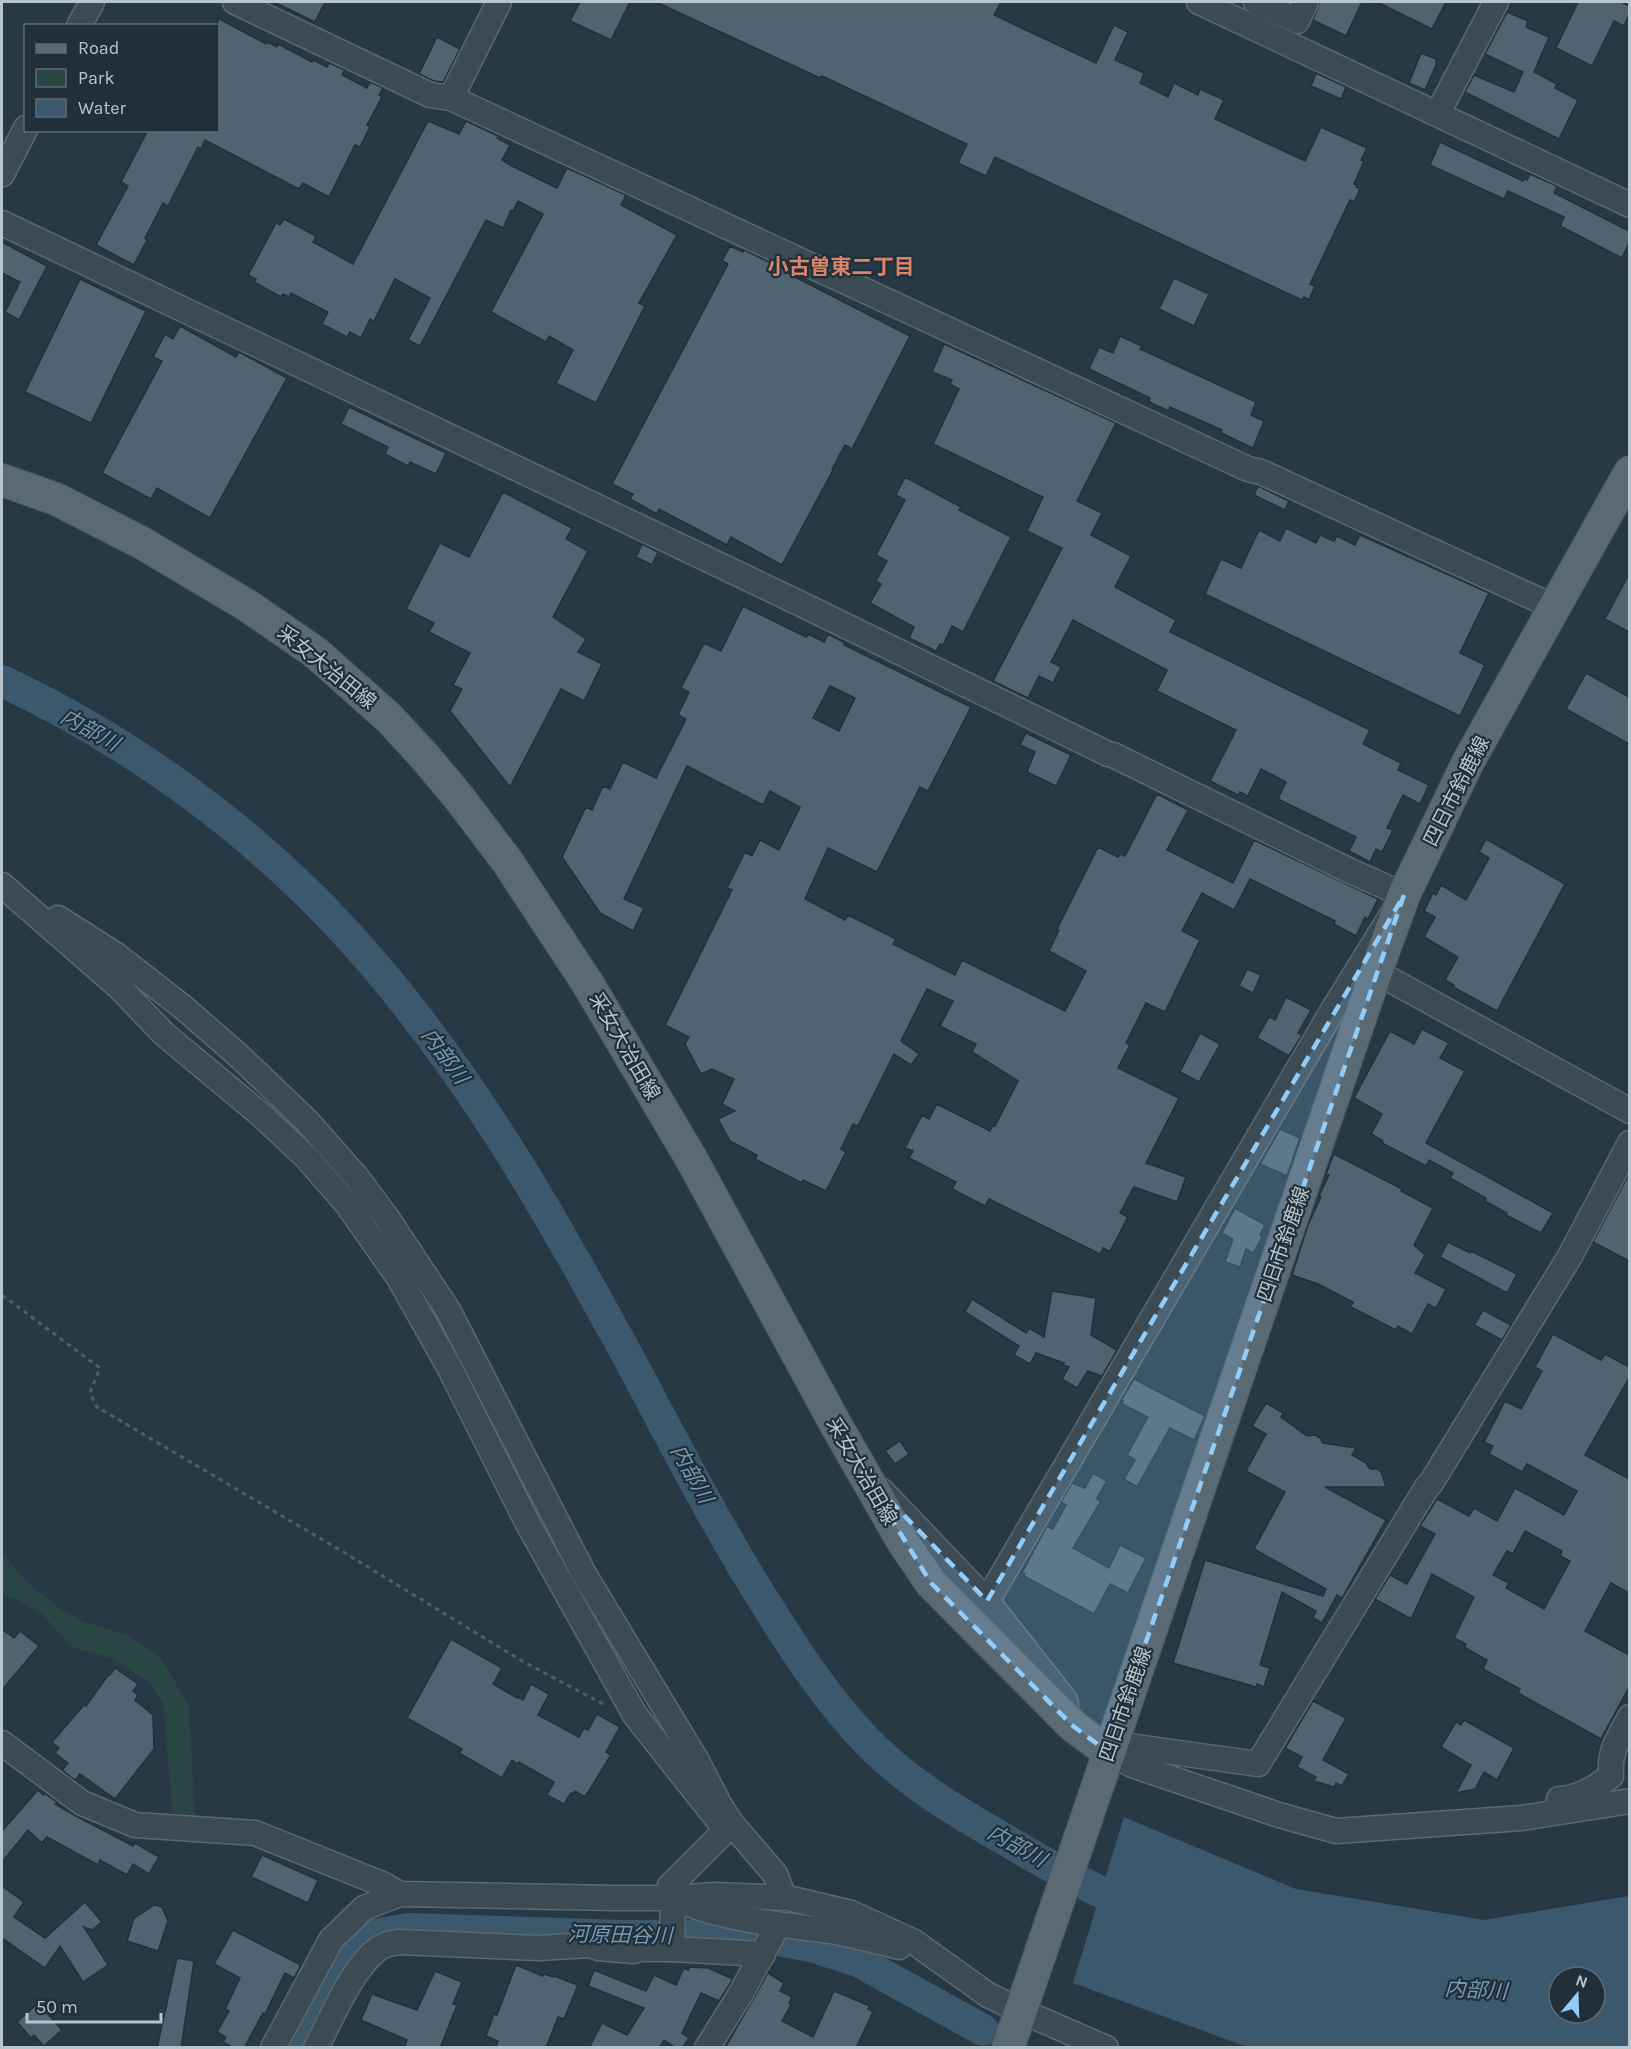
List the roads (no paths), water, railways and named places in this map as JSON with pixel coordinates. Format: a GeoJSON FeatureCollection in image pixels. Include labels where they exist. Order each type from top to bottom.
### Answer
{"type":"FeatureCollection","features":[{"type":"Feature","properties":{"kind":"main road","name":"四日市鈴鹿線"},"geometry":{"type":"LineString","coordinates":[[1008,2048],[1404,896],[1468,762],[1629,472]]}},
{"type":"Feature","properties":{"kind":"main road","name":"采女大治田線"},"geometry":{"type":"LineString","coordinates":[[2,480],[56,499],[142,543],[248,606],[316,653],[389,718],[425,757],[507,861],[588,984],[693,1160],[862,1473],[903,1542],[932,1583],[1073,1726],[1108,1752]]}},
{"type":"Feature","properties":{"kind":"street"},"geometry":{"type":"LineString","coordinates":[[81,24],[92,2]]}},
{"type":"Feature","properties":{"kind":"street"},"geometry":{"type":"LineString","coordinates":[[235,2],[430,95],[451,98],[1248,469],[1261,472],[1554,607]]}},
{"type":"Feature","properties":{"kind":"street"},"geometry":{"type":"LineString","coordinates":[[451,98],[499,2]]}},
{"type":"Feature","properties":{"kind":"street"},"geometry":{"type":"LineString","coordinates":[[1198,2],[1438,113],[1629,205]]}},
{"type":"Feature","properties":{"kind":"street"},"geometry":{"type":"LineString","coordinates":[[1256,2],[1297,21],[1306,2]]}},
{"type":"Feature","properties":{"kind":"street"},"geometry":{"type":"LineString","coordinates":[[1438,113],[1496,2]]}},
{"type":"Feature","properties":{"kind":"street"},"geometry":{"type":"LineString","coordinates":[[2,174],[24,132]]}},
{"type":"Feature","properties":{"kind":"street"},"geometry":{"type":"LineString","coordinates":[[2,223],[777,593],[1404,896],[1334,1008],[987,1601]]}},
{"type":"Feature","properties":{"kind":"street"},"geometry":{"type":"LineString","coordinates":[[2,884],[116,955],[176,1002],[239,1056],[307,1121],[358,1179],[387,1218],[448,1310],[584,1574],[675,1724],[729,1827]]}},
{"type":"Feature","properties":{"kind":"street"},"geometry":{"type":"LineString","coordinates":[[2,884],[119,987],[164,1034],[260,1114],[306,1157],[347,1203],[399,1278],[442,1355],[528,1524],[635,1715],[729,1827],[775,1874],[784,1898]]}},
{"type":"Feature","properties":{"kind":"street"},"geometry":{"type":"LineString","coordinates":[[1376,972],[1629,1112]]}},
{"type":"Feature","properties":{"kind":"street"},"geometry":{"type":"LineString","coordinates":[[1108,1752],[1130,1746],[1258,1764],[1535,1316],[1570,1256],[1629,1143]]}},
{"type":"Feature","properties":{"kind":"street"},"geometry":{"type":"LineString","coordinates":[[862,1473],[895,1502],[987,1601],[1065,1700],[1073,1726]]}},
{"type":"Feature","properties":{"kind":"street"},"geometry":{"type":"LineString","coordinates":[[1108,1752],[1132,1765],[1279,1815],[1336,1831],[1522,1818],[1624,1802],[1611,1776],[1610,1762],[1613,1748],[1629,1717]]}},
{"type":"Feature","properties":{"kind":"street"},"geometry":{"type":"LineString","coordinates":[[2,1743],[82,1803],[135,1825],[255,1833],[382,1884],[400,1894]]}},
{"type":"Feature","properties":{"kind":"street"},"geometry":{"type":"LineString","coordinates":[[1464,1821],[1485,1810],[1531,1800],[1570,1799],[1592,1790],[1611,1776]]}},
{"type":"Feature","properties":{"kind":"street"},"geometry":{"type":"LineString","coordinates":[[673,1939],[673,1898],[670,1886],[729,1827]]}},
{"type":"Feature","properties":{"kind":"street"},"geometry":{"type":"LineString","coordinates":[[273,2048],[331,1940],[364,1908],[400,1894],[673,1898],[715,1895],[784,1898],[850,1913],[915,1942],[988,1995],[1024,2003],[1106,2048]]}},
{"type":"Feature","properties":{"kind":"street"},"geometry":{"type":"LineString","coordinates":[[673,1898],[770,1940]]}},
{"type":"Feature","properties":{"kind":"street"},"geometry":{"type":"LineString","coordinates":[[316,2048],[355,1975],[378,1949],[387,1944],[400,1942],[539,1948],[589,1945],[634,1952],[673,1939],[770,1940],[833,1932],[902,1947],[915,1942]]}},
{"type":"Feature","properties":{"kind":"street"},"geometry":{"type":"LineString","coordinates":[[707,2048],[770,1940]]}},
{"type":"Feature","properties":{"kind":"water"},"geometry":{"type":"Polygon","coordinates":[[[1124,1817],[1296,1889],[1484,1920],[1629,1896],[1629,2047],[1247,2047],[1073,1983],[1124,1817]]]}},
{"type":"Feature","properties":{"kind":"waterway","name":"内部川"},"geometry":{"type":"LineString","coordinates":[[2,681],[97,731],[142,760],[229,823],[310,895],[391,985],[432,1037],[507,1147],[576,1262],[703,1497],[753,1584],[814,1677],[863,1737],[914,1782],[989,1831],[1057,1869],[1139,1910]]}},
{"type":"Feature","properties":{"kind":"waterway","name":"河原田谷川"},"geometry":{"type":"LineString","coordinates":[[298,2048],[343,1961],[369,1936],[409,1929],[624,1936],[752,1935],[811,1946],[858,1961],[983,2030]]}},
{"type":"Feature","properties":{"kind":"district","name":"小古曽東二丁目"},"geometry":{"type":"Point","coordinates":[841,267]}}]}
